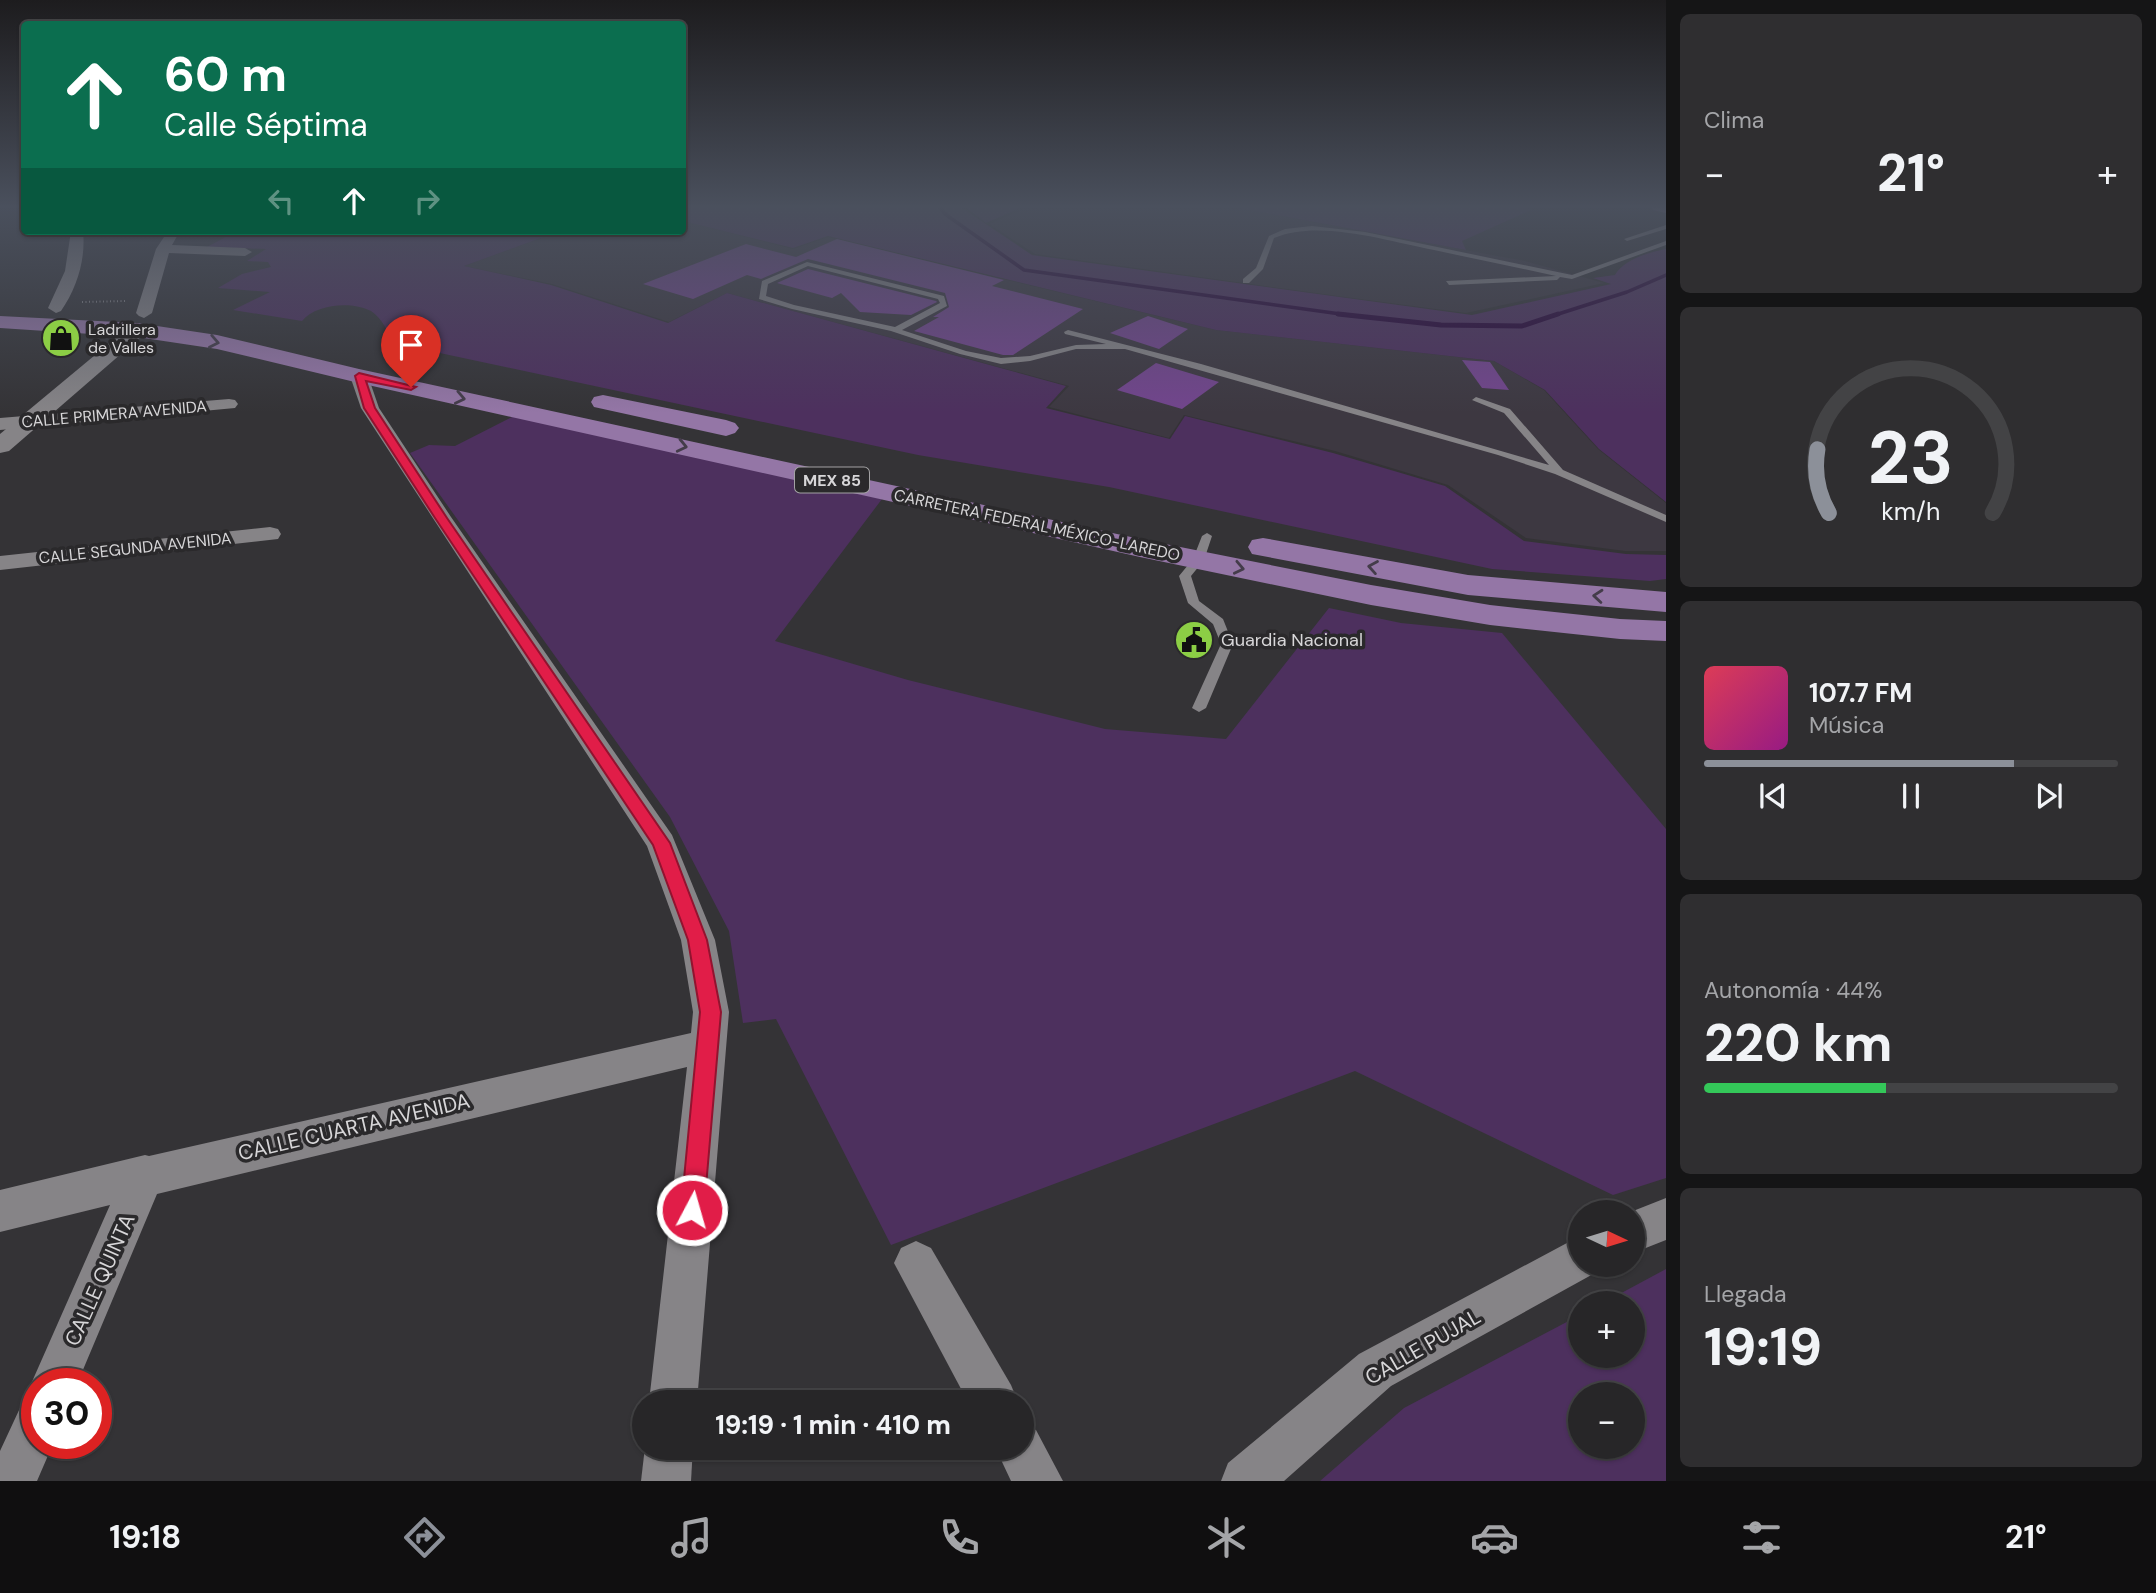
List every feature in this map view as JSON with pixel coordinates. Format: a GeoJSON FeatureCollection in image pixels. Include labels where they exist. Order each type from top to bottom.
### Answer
{"type":"FeatureCollection","features":[{"type":"Feature","properties":{"kind":"main road","name":"CARRETERA FEDERAL MÉXICO-LAREDO"},"geometry":{"type":"LineString","coordinates":[[0,307],[66,305],[136,315],[217,342],[364,364],[1196,542],[1468,584],[1666,602]]}},
{"type":"Feature","properties":{"kind":"main road","name":"CARRETERA FEDERAL MÉXICO-LAREDO"},"geometry":{"type":"LineString","coordinates":[[0,322],[136,315]]}},
{"type":"Feature","properties":{"kind":"main road"},"geometry":{"type":"LineString","coordinates":[[409,361],[435,367]]}},
{"type":"Feature","properties":{"kind":"main road"},"geometry":{"type":"LineString","coordinates":[[580,397],[750,434]]}},
{"type":"Feature","properties":{"kind":"main road","name":"CARRETERA FEDERAL MÉXICO-LAREDO"},"geometry":{"type":"LineString","coordinates":[[1196,542],[1371,595],[1490,615],[1620,629],[1666,631]]}},
{"type":"Feature","properties":{"kind":"street"},"geometry":{"type":"LineString","coordinates":[[66,305],[62,301],[70,275]]}},
{"type":"Feature","properties":{"kind":"street"},"geometry":{"type":"LineString","coordinates":[[0,446],[31,421],[136,315],[152,275]]}},
{"type":"Feature","properties":{"kind":"street"},"geometry":{"type":"LineString","coordinates":[[364,364],[370,408],[441,518],[661,843],[698,940],[710,1012],[709,1045],[674,1390]]}},
{"type":"Feature","properties":{"kind":"street","name":"CALLE PRIMERA AVENIDA"},"geometry":{"type":"LineString","coordinates":[[0,424],[229,404]]}},
{"type":"Feature","properties":{"kind":"street","name":"CALLE SEGUNDA AVENIDA"},"geometry":{"type":"LineString","coordinates":[[0,563],[270,534]]}},
{"type":"Feature","properties":{"kind":"street","name":"CALLE CUARTA AVENIDA"},"geometry":{"type":"LineString","coordinates":[[0,1211],[709,1045]]}},
{"type":"Feature","properties":{"kind":"street","name":"CALLE QUINTA"},"geometry":{"type":"LineString","coordinates":[[61,1368],[145,1175]]}},
{"type":"Feature","properties":{"kind":"street"},"geometry":{"type":"LineString","coordinates":[[1645,1227],[1666,1219]]}},
{"type":"Feature","properties":{"kind":"street"},"geometry":{"type":"LineString","coordinates":[[916,1263],[987,1390]]}},
{"type":"Feature","properties":{"kind":"street","name":"CALLE PUJAL"},"geometry":{"type":"LineString","coordinates":[[1246,1481],[1375,1370],[1568,1265]]}},
{"type":"Feature","properties":{"kind":"street"},"geometry":{"type":"LineString","coordinates":[[12,1481],[22,1459]]}},
{"type":"Feature","properties":{"kind":"street"},"geometry":{"type":"LineString","coordinates":[[666,1481],[668,1460]]}},
{"type":"Feature","properties":{"kind":"street"},"geometry":{"type":"LineString","coordinates":[[1026,1460],[1038,1481]]}},
{"type":"Feature","properties":{"kind":"lane"},"geometry":{"type":"LineString","coordinates":[[782,275],[765,283],[762,296],[792,307],[896,330],[1001,361],[1018,361],[1076,347],[1125,347]]}},
{"type":"Feature","properties":{"kind":"lane"},"geometry":{"type":"LineString","coordinates":[[852,275],[941,298],[944,304],[896,330]]}},
{"type":"Feature","properties":{"kind":"lane"},"geometry":{"type":"LineString","coordinates":[[1246,281],[1252,275]]}},
{"type":"Feature","properties":{"kind":"lane"},"geometry":{"type":"LineString","coordinates":[[1563,275],[1572,277]]}},
{"type":"Feature","properties":{"kind":"lane"},"geometry":{"type":"LineString","coordinates":[[1449,283],[1577,275]]}},
{"type":"Feature","properties":{"kind":"lane"},"geometry":{"type":"LineString","coordinates":[[1068,332],[1559,472],[1666,519]]}},
{"type":"Feature","properties":{"kind":"lane"},"geometry":{"type":"LineString","coordinates":[[1476,400],[1507,411],[1559,472]]}},
{"type":"Feature","properties":{"kind":"lane"},"geometry":{"type":"LineString","coordinates":[[1196,542],[1185,576],[1194,603],[1219,622],[1227,645],[1199,708]]}},
{"type":"Feature","properties":{"kind":"path"},"geometry":{"type":"LineString","coordinates":[[66,305],[136,315]]}},
{"type":"Feature","properties":{"kind":"shaded area"},"geometry":{"type":"Polygon","coordinates":[[[240,275],[506,275],[551,285],[668,323],[727,293],[1066,386],[1046,408],[1170,439],[1185,416],[1333,453],[1445,486],[1524,541],[1626,554],[1666,555],[1666,579],[1650,581],[1492,569],[1109,487],[918,455],[393,343],[375,314],[354,306],[325,308],[308,315],[302,321],[233,310],[270,292],[218,288],[240,275]]]}},
{"type":"Feature","properties":{"kind":"shaded area"},"geometry":{"type":"Polygon","coordinates":[[[509,275],[987,275],[1216,330],[1494,361],[1544,390],[1598,449],[1666,503],[1666,551],[1625,551],[1526,538],[1448,485],[1335,451],[1184,415],[1169,438],[1049,407],[1069,386],[727,293],[669,322],[552,284],[509,275]]]}},
{"type":"Feature","properties":{"kind":"shaded area"},"geometry":{"type":"Polygon","coordinates":[[[989,275],[1179,275],[1472,315],[1611,284],[1593,278],[1666,275],[1666,502],[1599,449],[1545,390],[1494,361],[1216,330],[989,275]]]}},
{"type":"Feature","properties":{"kind":"shaded area"},"geometry":{"type":"Polygon","coordinates":[[[1187,275],[1576,275],[1604,283],[1466,313],[1187,275]]]}},
{"type":"Feature","properties":{"kind":"shaded area"},"geometry":{"type":"Polygon","coordinates":[[[516,415],[882,499],[775,641],[908,680],[1105,729],[1226,739],[1329,608],[1401,623],[1502,633],[1666,829],[1666,1178],[1613,1195],[1355,1071],[891,1245],[776,1019],[743,1023],[729,931],[670,817],[410,453],[429,445],[455,446],[516,415]]]}},
{"type":"Feature","properties":{"kind":"shaded area"},"geometry":{"type":"Polygon","coordinates":[[[1666,1269],[1666,1481],[1320,1481],[1404,1408],[1568,1321],[1568,1368],[1645,1368],[1645,1291],[1625,1291],[1666,1269]]]}},
{"type":"Feature","properties":{"kind":"building"},"geometry":{"type":"Polygon","coordinates":[[[666,275],[747,275],[693,299],[643,284],[666,275]]]}},
{"type":"Feature","properties":{"kind":"building"},"geometry":{"type":"Polygon","coordinates":[[[747,275],[770,275],[761,279],[747,275]]]}},
{"type":"Feature","properties":{"kind":"building"},"geometry":{"type":"Polygon","coordinates":[[[794,275],[832,275],[937,302],[911,315],[860,312],[841,293],[832,298],[777,283],[794,275]]]}},
{"type":"Feature","properties":{"kind":"building"},"geometry":{"type":"Polygon","coordinates":[[[873,275],[984,275],[1004,280],[992,286],[1083,309],[1013,355],[1003,355],[914,331],[939,317],[933,317],[949,307],[945,293],[873,275]]]}},
{"type":"Feature","properties":{"kind":"building"},"geometry":{"type":"Polygon","coordinates":[[[1148,316],[1188,329],[1159,349],[1110,333],[1148,316]]]}},
{"type":"Feature","properties":{"kind":"building"},"geometry":{"type":"Polygon","coordinates":[[[1462,360],[1490,362],[1509,390],[1482,388],[1462,360]]]}},
{"type":"Feature","properties":{"kind":"building"},"geometry":{"type":"Polygon","coordinates":[[[1156,363],[1219,382],[1182,409],[1117,390],[1156,363]]]}},
{"type":"Feature","properties":{"kind":"waterway"},"geometry":{"type":"LineString","coordinates":[[1061,275],[1349,315]]}},
{"type":"Feature","properties":{"kind":"waterway"},"geometry":{"type":"LineString","coordinates":[[1552,316],[1627,292],[1666,275]]}},
{"type":"Feature","properties":{"kind":"waterway"},"geometry":{"type":"LineString","coordinates":[[1338,314],[1349,315]]}},
{"type":"Feature","properties":{"kind":"waterway"},"geometry":{"type":"LineString","coordinates":[[1552,316],[1558,314]]}},
{"type":"Feature","properties":{"kind":"waterway"},"geometry":{"type":"LineString","coordinates":[[1349,315],[1441,325],[1522,326],[1552,316]]}},
{"type":"Feature","properties":{"kind":"waterway"},"geometry":{"type":"LineString","coordinates":[[1349,315],[1355,316]]}},
{"type":"Feature","properties":{"kind":"place","name":"Ladrillera de Valles"},"geometry":{"type":"Point","coordinates":[61,338]}},
{"type":"Feature","properties":{"kind":"place","name":"Guardia Nacional"},"geometry":{"type":"Point","coordinates":[1194,640]}},
{"type":"Feature","properties":{"kind":"route"},"geometry":{"type":"LineString","coordinates":[[411,387],[359,376],[370,408],[441,518],[661,843],[698,940],[710,1012],[692,1210]]}}]}
